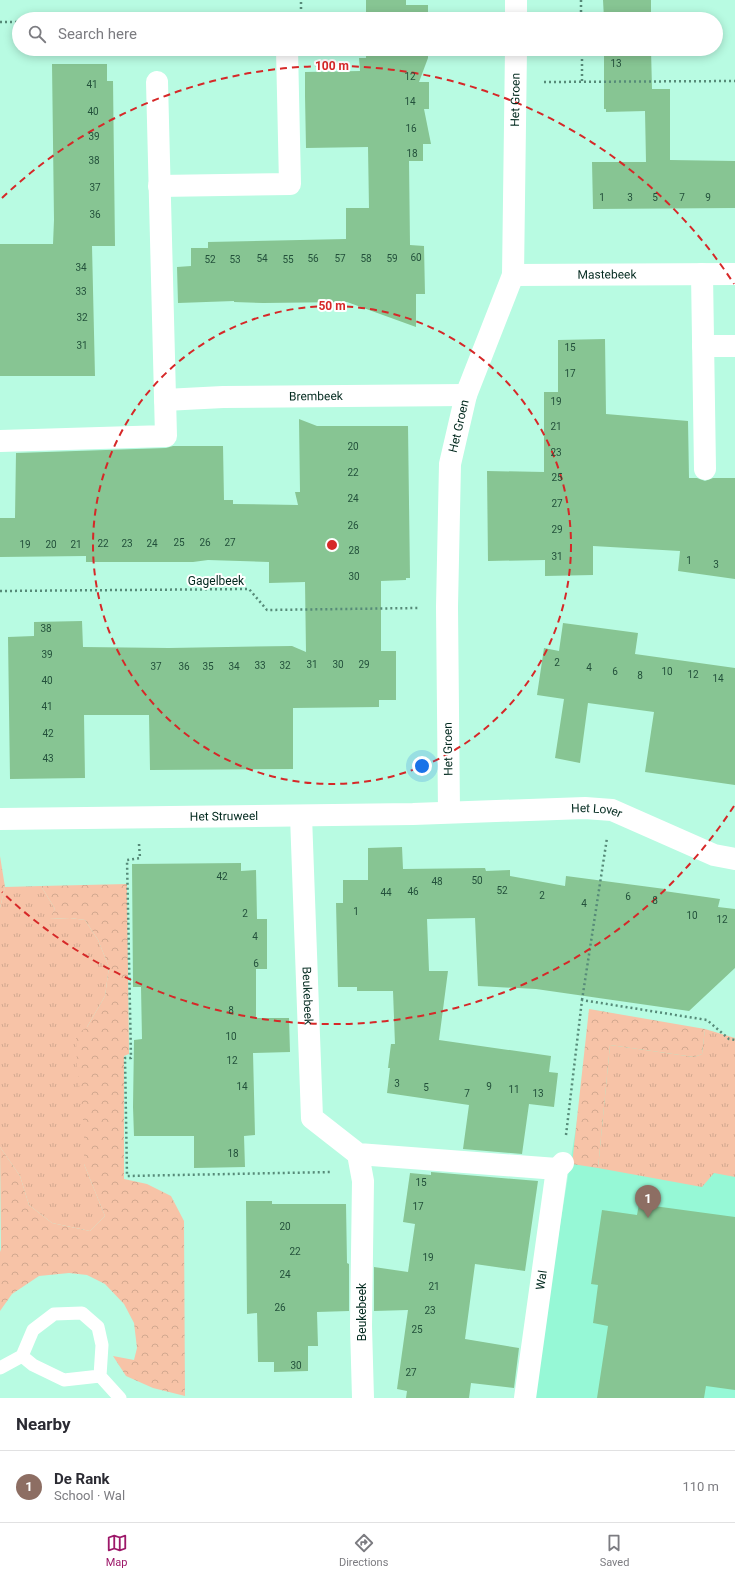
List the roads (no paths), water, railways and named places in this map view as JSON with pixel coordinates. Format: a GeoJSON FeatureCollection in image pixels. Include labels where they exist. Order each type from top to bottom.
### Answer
{"type":"FeatureCollection","features":[{"type":"Feature","properties":{"kind":"street"},"geometry":{"type":"LineString","coordinates":[[516,0],[516,12]]}},
{"type":"Feature","properties":{"kind":"street"},"geometry":{"type":"LineString","coordinates":[[160,186],[290,184],[287,56]]}},
{"type":"Feature","properties":{"kind":"street","name":"Het Groen"},"geometry":{"type":"LineString","coordinates":[[449,812],[447,607],[450,464],[466,395],[512,275],[516,56]]}},
{"type":"Feature","properties":{"kind":"street"},"geometry":{"type":"LineString","coordinates":[[0,442],[166,436],[157,82]]}},
{"type":"Feature","properties":{"kind":"street"},"geometry":{"type":"LineString","coordinates":[[702,274],[705,468]]}},
{"type":"Feature","properties":{"kind":"street","name":"Mastebeek"},"geometry":{"type":"LineString","coordinates":[[512,275],[735,274]]}},
{"type":"Feature","properties":{"kind":"street"},"geometry":{"type":"LineString","coordinates":[[704,346],[735,346]]}},
{"type":"Feature","properties":{"kind":"street","name":"Brembeek"},"geometry":{"type":"LineString","coordinates":[[165,400],[223,397],[466,395]]}},
{"type":"Feature","properties":{"kind":"street","name":"Het Lover"},"geometry":{"type":"LineString","coordinates":[[449,812],[585,808],[612,810],[714,855],[735,859]]}},
{"type":"Feature","properties":{"kind":"street","name":"Het Struweel"},"geometry":{"type":"LineString","coordinates":[[0,819],[301,816],[449,812]]}},
{"type":"Feature","properties":{"kind":"street","name":"Beukebeek"},"geometry":{"type":"LineString","coordinates":[[301,816],[312,1118],[359,1162],[363,1181],[361,1326],[363,1398]]}},
{"type":"Feature","properties":{"kind":"street","name":"Wal"},"geometry":{"type":"LineString","coordinates":[[359,1162],[560,1166],[525,1398]]}},
{"type":"Feature","properties":{"kind":"lane"},"geometry":{"type":"LineString","coordinates":[[0,1368],[22,1356],[33,1330],[54,1314],[82,1313],[98,1327],[102,1345],[100,1376],[120,1398]]}},
{"type":"Feature","properties":{"kind":"lane"},"geometry":{"type":"LineString","coordinates":[[22,1356],[33,1365],[64,1380],[100,1376]]}},
{"type":"Feature","properties":{"kind":"place","name":"De Rank"},"geometry":{"type":"Point","coordinates":[648,1218]}}]}
